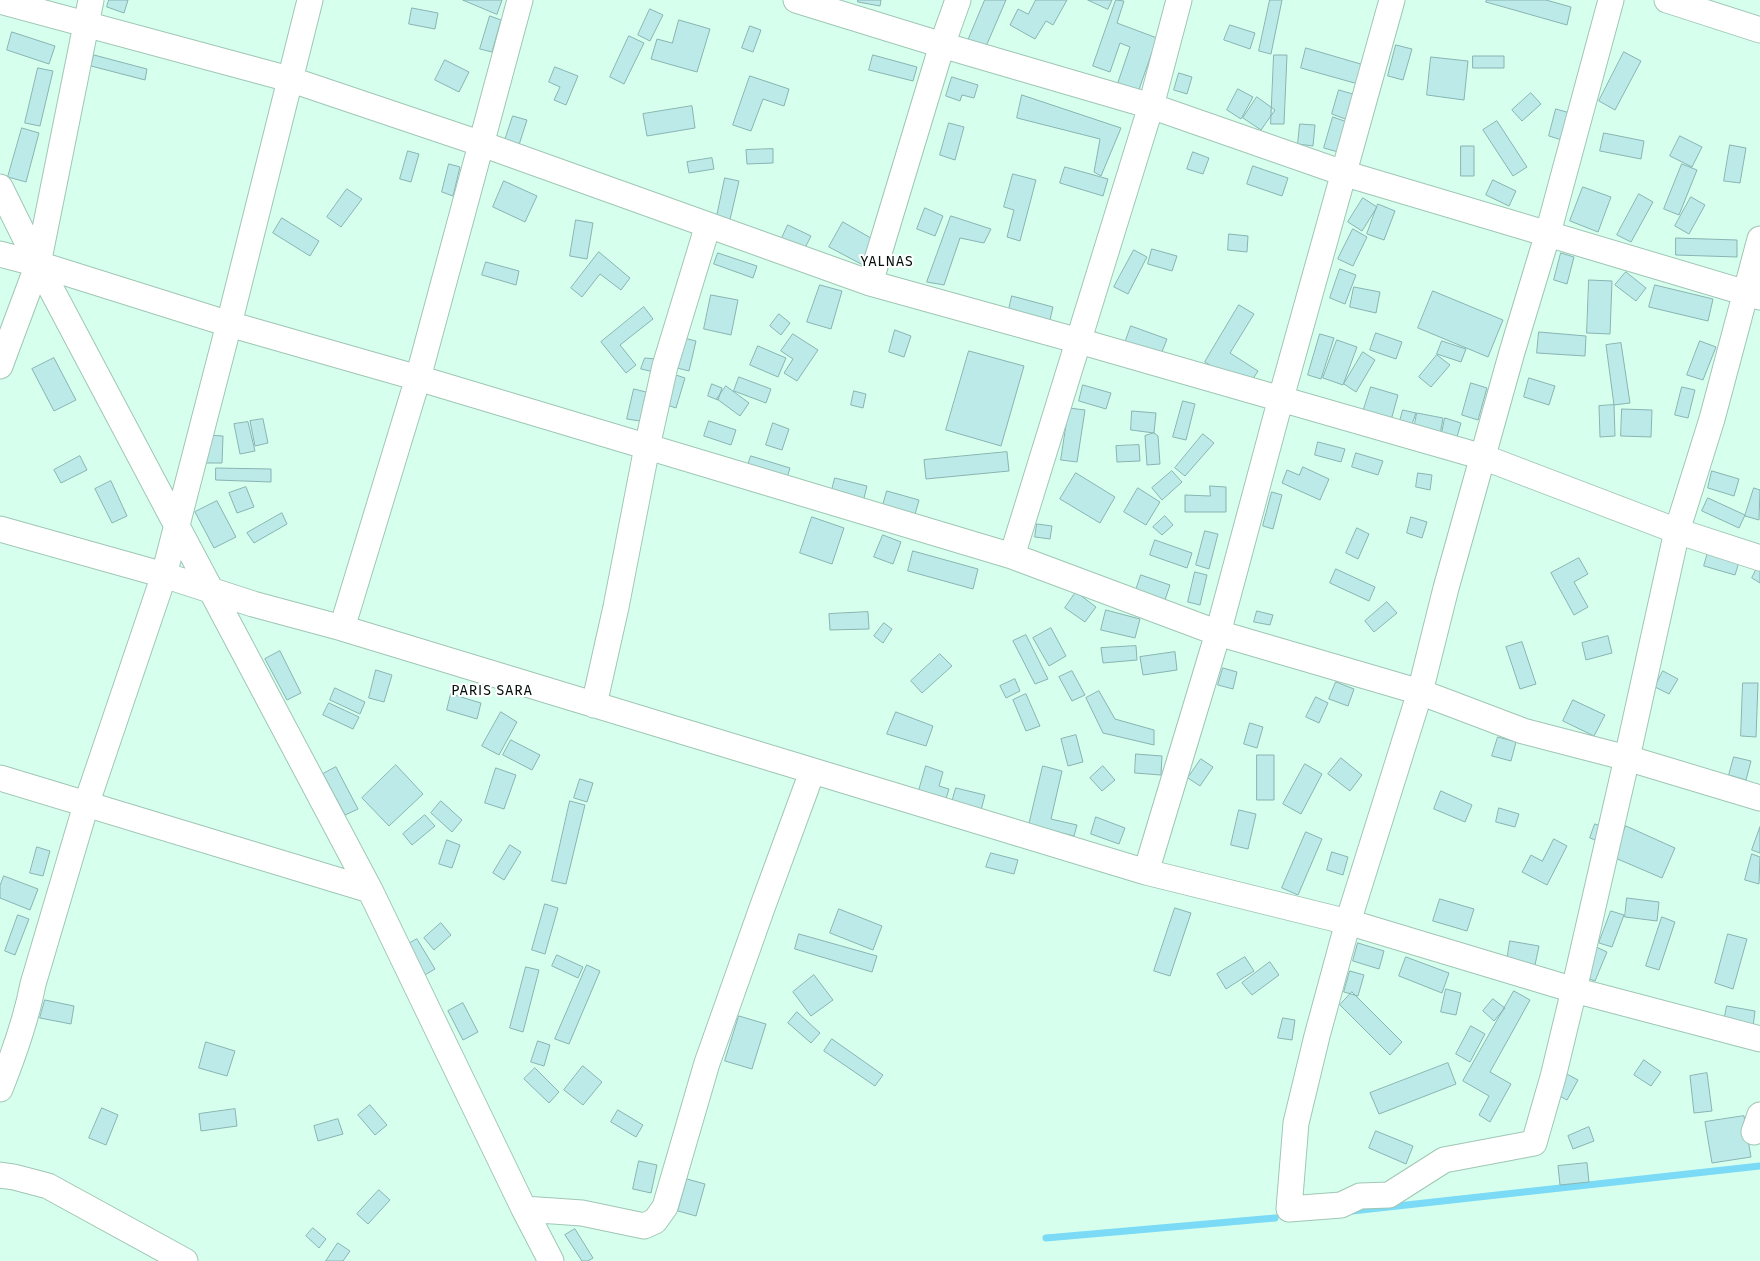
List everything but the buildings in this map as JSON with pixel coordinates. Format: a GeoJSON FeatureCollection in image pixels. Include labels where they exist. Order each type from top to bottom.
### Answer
{"type":"FeatureCollection","features":[{"type":"Feature","properties":{"kind":"street"},"geometry":{"type":"LineString","coordinates":[[0,1089],[27,1014],[33,984],[86,805],[164,575],[230,324],[310,0]]}},
{"type":"Feature","properties":{"kind":"street"},"geometry":{"type":"LineString","coordinates":[[342,628],[418,378],[520,0]]}},
{"type":"Feature","properties":{"kind":"street"},"geometry":{"type":"LineString","coordinates":[[796,0],[1151,106],[1343,173],[1753,295]]}},
{"type":"Feature","properties":{"kind":"street"},"geometry":{"type":"LineString","coordinates":[[870,283],[942,45],[958,0]]}},
{"type":"Feature","properties":{"kind":"street"},"geometry":{"type":"LineString","coordinates":[[1012,556],[1151,106],[1179,0]]}},
{"type":"Feature","properties":{"kind":"street"},"geometry":{"type":"LineString","coordinates":[[1146,872],[1218,633],[1281,398],[1392,0]]}},
{"type":"Feature","properties":{"kind":"street"},"geometry":{"type":"LineString","coordinates":[[1611,0],[1548,233],[1446,588],[1420,692],[1348,922],[1317,1036],[1296,1123],[1289,1209],[1341,1205],[1360,1196],[1389,1195],[1444,1160],[1534,1143],[1553,1077],[1574,990],[1677,531],[1753,295],[1760,239]]}},
{"type":"Feature","properties":{"kind":"street"},"geometry":{"type":"LineString","coordinates":[[1667,0],[1760,30]]}},
{"type":"Feature","properties":{"kind":"street"},"geometry":{"type":"LineString","coordinates":[[0,1],[88,12],[482,144],[870,283],[1281,398],[1483,457],[1677,531],[1760,558]]}},
{"type":"Feature","properties":{"kind":"street"},"geometry":{"type":"LineString","coordinates":[[0,366],[38,264],[88,12]]}},
{"type":"Feature","properties":{"kind":"street"},"geometry":{"type":"LineString","coordinates":[[0,187],[38,264],[370,890],[551,1261]]}},
{"type":"Feature","properties":{"kind":"street"},"geometry":{"type":"LineString","coordinates":[[594,705],[665,366],[708,225]]}},
{"type":"Feature","properties":{"kind":"street"},"geometry":{"type":"LineString","coordinates":[[0,254],[1012,556],[1218,633],[1420,692],[1523,731],[1627,758],[1760,798]]}},
{"type":"Feature","properties":{"kind":"street"},"geometry":{"type":"LineString","coordinates":[[0,529],[164,575],[253,604],[342,628],[1146,872],[1348,922],[1574,990],[1760,1039]]}},
{"type":"Feature","properties":{"kind":"street"},"geometry":{"type":"LineString","coordinates":[[524,1209],[582,1213],[644,1226],[655,1221],[665,1207],[708,1063],[812,772]]}},
{"type":"Feature","properties":{"kind":"street"},"geometry":{"type":"LineString","coordinates":[[0,778],[370,890]]}},
{"type":"Feature","properties":{"kind":"street"},"geometry":{"type":"LineString","coordinates":[[0,1175],[48,1186],[185,1261]]}},
{"type":"Feature","properties":{"kind":"waterway"},"geometry":{"type":"LineString","coordinates":[[1352,1211],[1760,1166]]}},
{"type":"Feature","properties":{"kind":"waterway"},"geometry":{"type":"LineString","coordinates":[[1046,1238],[1275,1218]]}},
{"type":"Feature","properties":{"kind":"district","name":"YALNAS"},"geometry":{"type":"Point","coordinates":[887,262]}},
{"type":"Feature","properties":{"kind":"district","name":"PARIS SARA"},"geometry":{"type":"Point","coordinates":[492,691]}}]}
